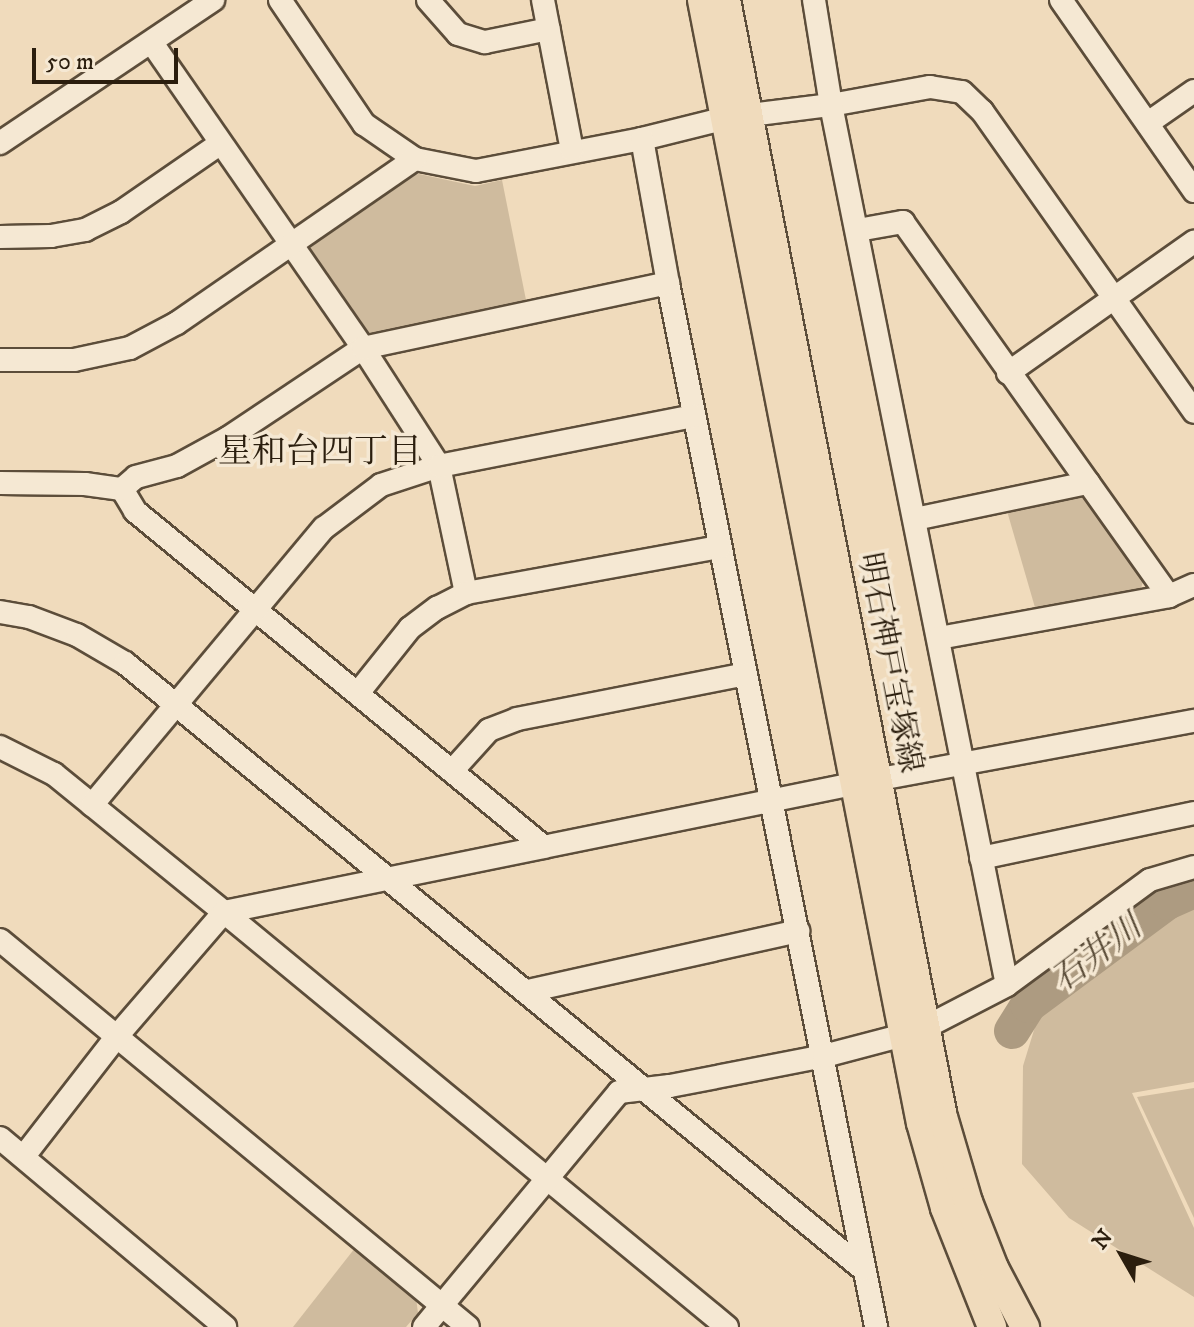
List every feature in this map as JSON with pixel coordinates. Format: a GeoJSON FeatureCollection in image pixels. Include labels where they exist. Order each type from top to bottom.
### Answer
{"type":"FeatureCollection","features":[{"type":"Feature","properties":{"kind":"main road","name":"明石神戸宝塚線"},"geometry":{"type":"LineString","coordinates":[[702,0],[738,117]]}},
{"type":"Feature","properties":{"kind":"main road","name":"明石神戸宝塚線"},"geometry":{"type":"LineString","coordinates":[[726,0],[738,117],[915,1031],[968,1202],[994,1268],[1025,1327]]}},
{"type":"Feature","properties":{"kind":"main road","name":"明石神戸宝塚線"},"geometry":{"type":"LineString","coordinates":[[915,1031],[921,1123],[945,1208],[992,1327]]}},
{"type":"Feature","properties":{"kind":"street"},"geometry":{"type":"LineString","coordinates":[[0,143],[213,0]]}},
{"type":"Feature","properties":{"kind":"street"},"geometry":{"type":"LineString","coordinates":[[280,0],[364,124],[415,159],[476,171],[738,117],[831,105],[930,87],[962,92],[982,111],[1194,412]]}},
{"type":"Feature","properties":{"kind":"street"},"geometry":{"type":"LineString","coordinates":[[428,0],[458,34],[485,42],[549,29]]}},
{"type":"Feature","properties":{"kind":"street"},"geometry":{"type":"LineString","coordinates":[[543,0],[572,150]]}},
{"type":"Feature","properties":{"kind":"street"},"geometry":{"type":"LineString","coordinates":[[814,0],[831,105],[1007,985]]}},
{"type":"Feature","properties":{"kind":"street"},"geometry":{"type":"LineString","coordinates":[[1061,0],[1194,191]]}},
{"type":"Feature","properties":{"kind":"street"},"geometry":{"type":"LineString","coordinates":[[152,43],[363,348],[439,466],[466,593]]}},
{"type":"Feature","properties":{"kind":"street"},"geometry":{"type":"LineString","coordinates":[[1148,123],[1194,91]]}},
{"type":"Feature","properties":{"kind":"street"},"geometry":{"type":"LineString","coordinates":[[642,139],[694,416],[876,1327]]}},
{"type":"Feature","properties":{"kind":"street"},"geometry":{"type":"LineString","coordinates":[[0,237],[51,236],[85,230],[121,212],[221,143]]}},
{"type":"Feature","properties":{"kind":"street"},"geometry":{"type":"LineString","coordinates":[[0,360],[74,360],[130,348],[177,323],[415,159]]}},
{"type":"Feature","properties":{"kind":"street"},"geometry":{"type":"LineString","coordinates":[[858,230],[903,222],[1169,596]]}},
{"type":"Feature","properties":{"kind":"street"},"geometry":{"type":"LineString","coordinates":[[1008,373],[1194,242]]}},
{"type":"Feature","properties":{"kind":"street"},"geometry":{"type":"LineString","coordinates":[[0,483],[85,484],[122,489],[136,477],[177,466],[228,438],[363,348],[668,283]]}},
{"type":"Feature","properties":{"kind":"street"},"geometry":{"type":"LineString","coordinates":[[92,805],[324,528],[381,485],[439,466],[694,416]]}},
{"type":"Feature","properties":{"kind":"street"},"geometry":{"type":"LineString","coordinates":[[915,519],[1088,483]]}},
{"type":"Feature","properties":{"kind":"street"},"geometry":{"type":"LineString","coordinates":[[122,489],[135,511],[544,847]]}},
{"type":"Feature","properties":{"kind":"street"},"geometry":{"type":"LineString","coordinates":[[358,693],[410,628],[437,608],[466,593],[720,547]]}},
{"type":"Feature","properties":{"kind":"street"},"geometry":{"type":"LineString","coordinates":[[939,638],[1169,596],[1194,585]]}},
{"type":"Feature","properties":{"kind":"street"},"geometry":{"type":"LineString","coordinates":[[0,612],[29,617],[77,635],[125,663],[391,878],[863,1269]]}},
{"type":"Feature","properties":{"kind":"street"},"geometry":{"type":"LineString","coordinates":[[452,771],[489,730],[517,719],[746,674]]}},
{"type":"Feature","properties":{"kind":"street"},"geometry":{"type":"LineString","coordinates":[[24,1156],[117,1036],[224,912],[865,782],[1194,721]]}},
{"type":"Feature","properties":{"kind":"street"},"geometry":{"type":"LineString","coordinates":[[0,747],[54,774],[727,1327]]}},
{"type":"Feature","properties":{"kind":"street"},"geometry":{"type":"LineString","coordinates":[[981,858],[1194,813]]}},
{"type":"Feature","properties":{"kind":"street"},"geometry":{"type":"LineString","coordinates":[[424,1327],[619,1092],[670,1086],[824,1056],[915,1031],[1007,985],[1150,880],[1194,867]]}},
{"type":"Feature","properties":{"kind":"street"},"geometry":{"type":"LineString","coordinates":[[528,991],[798,931]]}},
{"type":"Feature","properties":{"kind":"street"},"geometry":{"type":"LineString","coordinates":[[0,940],[468,1327]]}},
{"type":"Feature","properties":{"kind":"street"},"geometry":{"type":"LineString","coordinates":[[0,1138],[225,1327]]}},
{"type":"Feature","properties":{"kind":"shaded area"},"geometry":{"type":"Polygon","coordinates":[[[419,174],[475,186],[502,180],[526,300],[375,338],[360,331],[309,253],[313,238],[404,176],[419,174]]]}},
{"type":"Feature","properties":{"kind":"shaded area"},"geometry":{"type":"Polygon","coordinates":[[[1075,495],[1093,503],[1144,578],[1140,592],[1036,611],[1007,511],[1075,495]]]}},
{"type":"Feature","properties":{"kind":"shaded area"},"geometry":{"type":"Polygon","coordinates":[[[1194,896],[1194,1082],[1132,1093],[1194,1228],[1194,1297],[1069,1218],[1022,1164],[1023,1066],[1038,1017],[1180,899],[1194,896]]]}},
{"type":"Feature","properties":{"kind":"shaded area"},"geometry":{"type":"Polygon","coordinates":[[[1194,1088],[1194,1218],[1137,1097],[1194,1088]]]}},
{"type":"Feature","properties":{"kind":"shaded area"},"geometry":{"type":"Polygon","coordinates":[[[355,1248],[416,1298],[418,1313],[406,1327],[293,1327],[355,1248]]]}},
{"type":"Feature","properties":{"kind":"waterway","name":"石井川"},"geometry":{"type":"LineString","coordinates":[[1012,1031],[1028,1005],[1167,902],[1194,890]]}},
{"type":"Feature","properties":{"kind":"district","name":"星和台四丁目"},"geometry":{"type":"Point","coordinates":[320,453]}}]}
